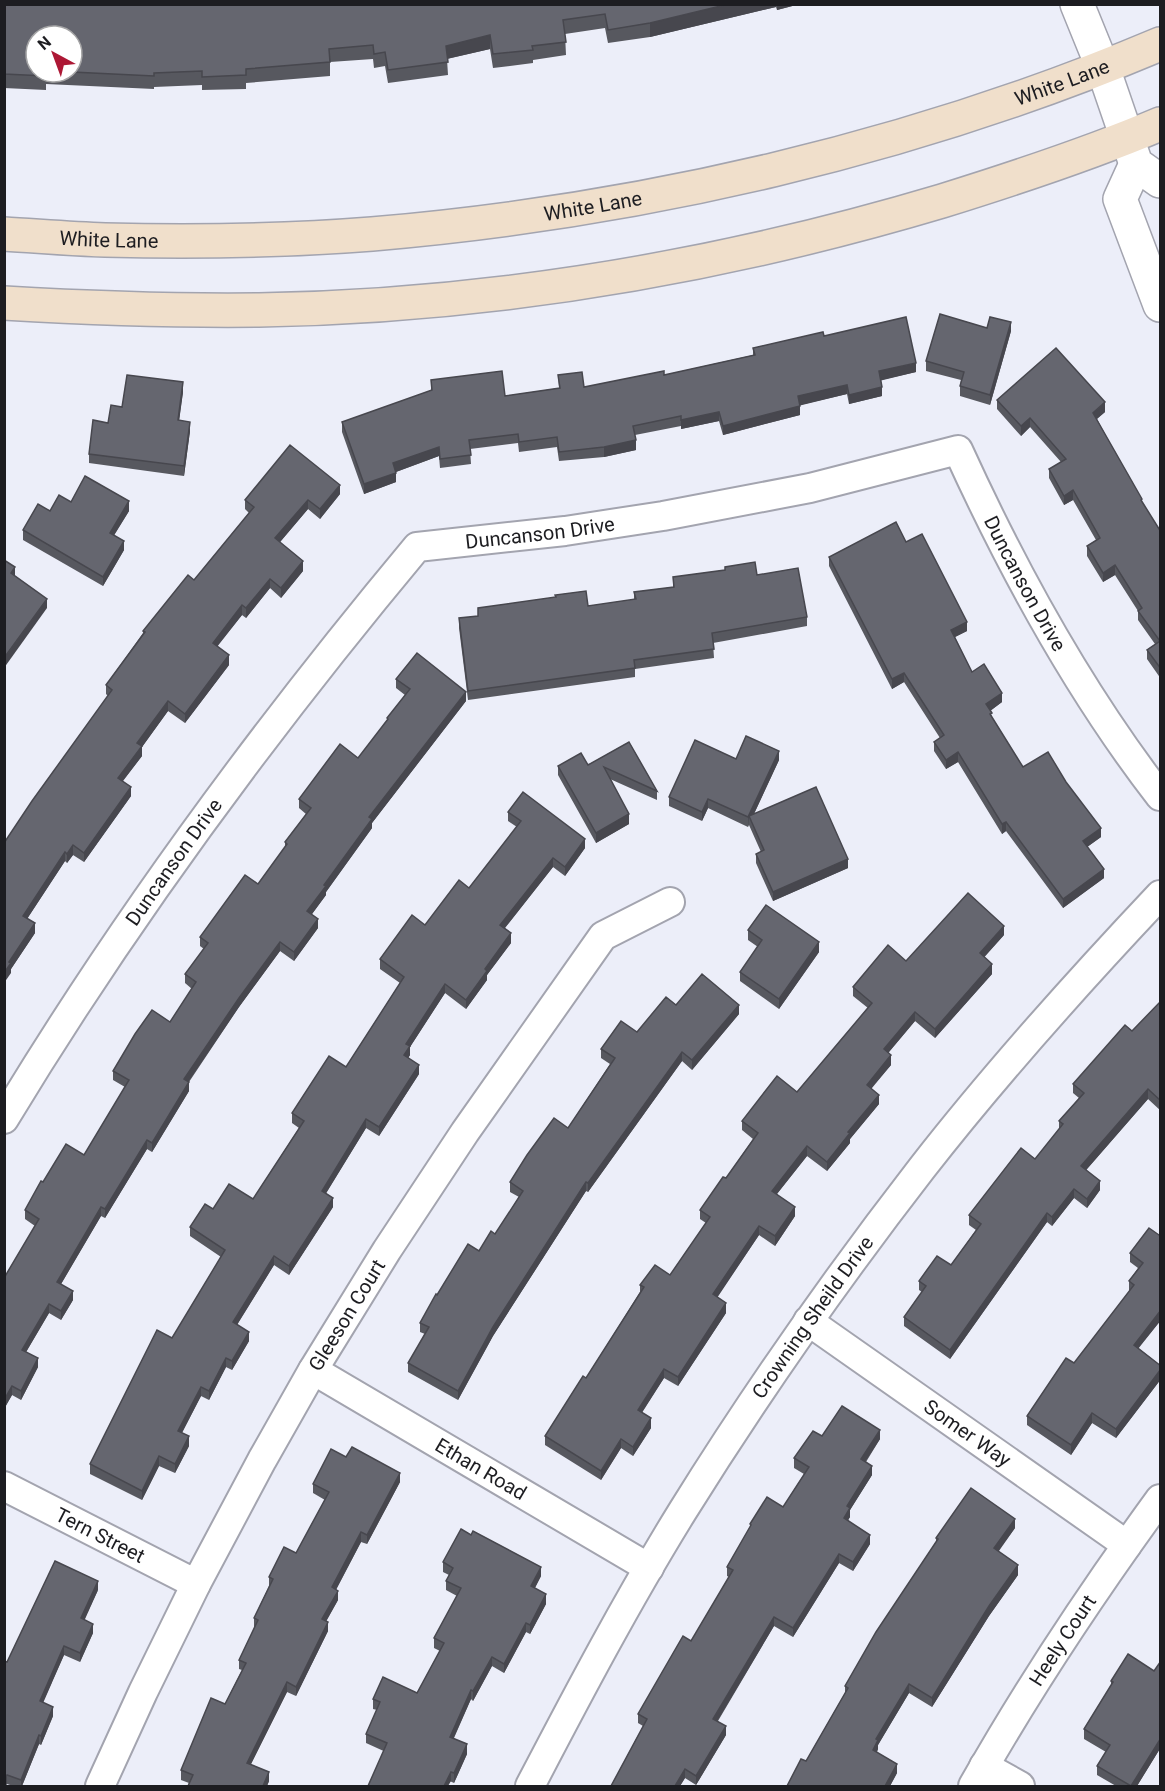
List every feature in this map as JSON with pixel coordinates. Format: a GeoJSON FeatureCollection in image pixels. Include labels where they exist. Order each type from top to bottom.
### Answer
{"type":"FeatureCollection","features":[{"type":"Feature","properties":{"kind":"main road","name":"White Lane"},"geometry":{"type":"LineString","coordinates":[[4,234],[103,240],[237,240],[371,234],[505,219],[637,199],[725,182],[856,149],[984,111],[1103,68],[1161,44]]}},
{"type":"Feature","properties":{"kind":"main road"},"geometry":{"type":"LineString","coordinates":[[4,303],[127,310],[261,310],[395,304],[529,290],[662,270],[749,252],[880,219],[1008,181],[1141,161],[1161,124]]}},
{"type":"Feature","properties":{"kind":"street"},"geometry":{"type":"LineString","coordinates":[[1077,4],[1141,161],[1120,200],[1161,305]]}},
{"type":"Feature","properties":{"kind":"street","name":"Duncanson Drive"},"geometry":{"type":"LineString","coordinates":[[4,1119],[119,938],[208,811],[350,627],[417,547],[565,531],[663,516],[810,488],[957,450],[992,526],[1030,599],[1088,694],[1135,763],[1161,796]]}},
{"type":"Feature","properties":{"kind":"street","name":"Crowning Sheild Drive"},"geometry":{"type":"LineString","coordinates":[[530,1786],[581,1688],[649,1568],[750,1406],[808,1321],[922,1167],[1003,1069],[1087,972],[1161,895]]}},
{"type":"Feature","properties":{"kind":"street","name":"Gleeson Court"},"geometry":{"type":"LineString","coordinates":[[100,1786],[142,1692],[262,1460],[313,1370],[387,1250],[458,1142],[603,936],[670,902]]}},
{"type":"Feature","properties":{"kind":"street","name":"Somer Way"},"geometry":{"type":"LineString","coordinates":[[808,1321],[1127,1545]]}},
{"type":"Feature","properties":{"kind":"street","name":"Ethan Road"},"geometry":{"type":"LineString","coordinates":[[313,1370],[649,1568]]}},
{"type":"Feature","properties":{"kind":"street","name":"Tern Street"},"geometry":{"type":"LineString","coordinates":[[4,1486],[196,1584]]}},
{"type":"Feature","properties":{"kind":"street","name":"Heely Court"},"geometry":{"type":"LineString","coordinates":[[979,1776],[1044,1668],[1161,1499]]}},
{"type":"Feature","properties":{"kind":"street"},"geometry":{"type":"LineString","coordinates":[[979,1776],[1020,1786]]}},
{"type":"Feature","properties":{"kind":"building"},"geometry":{"type":"Polygon","coordinates":[[[4,4],[729,4],[650,23],[608,30],[605,14],[563,20],[566,42],[532,46],[533,50],[493,54],[490,35],[446,46],[448,62],[388,70],[385,52],[374,54],[373,45],[329,49],[330,62],[246,69],[246,75],[202,77],[202,71],[154,73],[154,76],[84,73],[84,24],[24,24],[24,75],[4,74],[4,4]]]}},
{"type":"Feature","properties":{"kind":"building"},"geometry":{"type":"Polygon","coordinates":[[[940,314],[987,328],[990,317],[1011,322],[990,395],[960,386],[964,372],[926,361],[940,314]]]}},
{"type":"Feature","properties":{"kind":"building"},"geometry":{"type":"Polygon","coordinates":[[[906,317],[916,363],[879,371],[882,387],[849,395],[847,385],[798,396],[800,406],[723,426],[719,412],[681,420],[681,416],[633,426],[636,440],[604,447],[559,452],[557,437],[519,442],[518,434],[469,440],[471,455],[440,459],[439,447],[393,463],[396,473],[364,484],[342,422],[432,390],[431,380],[502,371],[505,396],[560,388],[558,375],[582,372],[584,387],[664,371],[664,375],[755,355],[753,348],[823,332],[824,336],[906,317]]]}},
{"type":"Feature","properties":{"kind":"building"},"geometry":{"type":"Polygon","coordinates":[[[1056,348],[1105,402],[1093,413],[1161,532],[1161,669],[1147,650],[1160,641],[1138,611],[1142,608],[1115,565],[1103,573],[1087,546],[1100,538],[1073,490],[1064,496],[1049,469],[1066,459],[1030,418],[1021,426],[997,400],[1056,348]]]}},
{"type":"Feature","properties":{"kind":"building"},"geometry":{"type":"Polygon","coordinates":[[[127,375],[183,382],[178,420],[190,422],[184,466],[89,454],[93,420],[108,423],[111,405],[122,407],[127,375]]]}},
{"type":"Feature","properties":{"kind":"building"},"geometry":{"type":"Polygon","coordinates":[[[290,445],[340,485],[320,509],[308,500],[275,538],[303,561],[281,588],[270,579],[246,608],[242,605],[213,643],[229,655],[185,714],[168,701],[137,743],[142,746],[118,778],[131,787],[84,853],[73,845],[67,854],[65,852],[23,916],[35,923],[4,973],[4,843],[112,690],[106,685],[145,632],[143,631],[188,575],[194,580],[254,507],[245,500],[290,445]]]}},
{"type":"Feature","properties":{"kind":"building"},"geometry":{"type":"Polygon","coordinates":[[[85,476],[129,501],[110,533],[124,541],[103,577],[23,530],[38,504],[50,511],[59,495],[71,502],[85,476]]]}},
{"type":"Feature","properties":{"kind":"building"},"geometry":{"type":"Polygon","coordinates":[[[896,522],[906,542],[922,534],[967,622],[951,630],[972,672],[984,664],[1002,693],[986,704],[1023,767],[1048,752],[1066,782],[1101,828],[1083,841],[1104,869],[1063,899],[1006,822],[1002,824],[958,752],[946,760],[934,742],[944,735],[904,673],[892,679],[829,557],[896,522]]]}},
{"type":"Feature","properties":{"kind":"building"},"geometry":{"type":"Polygon","coordinates":[[[4,560],[15,567],[11,573],[47,599],[4,658],[4,560]]]}},
{"type":"Feature","properties":{"kind":"building"},"geometry":{"type":"Polygon","coordinates":[[[755,562],[757,575],[798,568],[807,617],[712,633],[714,649],[634,660],[635,668],[468,691],[459,618],[478,616],[478,608],[586,591],[588,606],[636,599],[634,592],[674,587],[673,577],[725,570],[725,567],[755,562]]]}},
{"type":"Feature","properties":{"kind":"building"},"geometry":{"type":"Polygon","coordinates":[[[417,653],[466,692],[369,817],[372,819],[324,885],[326,886],[307,911],[318,919],[294,952],[280,942],[184,1079],[189,1082],[152,1143],[147,1140],[105,1209],[101,1207],[57,1282],[73,1291],[61,1311],[49,1304],[22,1350],[38,1358],[21,1391],[12,1386],[4,1400],[4,1278],[39,1219],[25,1210],[41,1181],[43,1182],[66,1144],[84,1155],[129,1080],[113,1071],[135,1034],[152,1010],[170,1022],[196,982],[185,974],[208,943],[200,937],[245,875],[258,884],[287,844],[285,842],[311,808],[299,799],[340,744],[358,758],[388,719],[410,689],[396,679],[417,653]]]}},
{"type":"Feature","properties":{"kind":"building"},"geometry":{"type":"Polygon","coordinates":[[[746,736],[779,751],[748,817],[708,799],[702,812],[669,797],[695,740],[736,759],[746,736]]]}},
{"type":"Feature","properties":{"kind":"building"},"geometry":{"type":"Polygon","coordinates":[[[629,742],[657,791],[604,767],[629,814],[596,833],[558,766],[581,753],[588,765],[629,742]]]}},
{"type":"Feature","properties":{"kind":"building"},"geometry":{"type":"Polygon","coordinates":[[[816,787],[848,859],[773,892],[756,854],[764,850],[749,816],[816,787]]]}},
{"type":"Feature","properties":{"kind":"building"},"geometry":{"type":"Polygon","coordinates":[[[523,792],[585,839],[565,867],[553,858],[500,925],[511,933],[466,1000],[445,984],[406,1044],[410,1046],[404,1055],[419,1065],[379,1127],[366,1119],[322,1191],[333,1198],[289,1266],[274,1256],[233,1322],[249,1332],[232,1361],[226,1358],[209,1391],[201,1387],[178,1431],[189,1436],[175,1464],[159,1456],[142,1491],[90,1464],[157,1330],[172,1338],[225,1250],[190,1227],[205,1204],[213,1209],[229,1184],[253,1199],[304,1121],[292,1113],[329,1056],[346,1067],[404,977],[380,959],[412,915],[425,925],[459,880],[469,888],[521,821],[508,812],[523,792]]]}},
{"type":"Feature","properties":{"kind":"building"},"geometry":{"type":"Polygon","coordinates":[[[968,893],[1004,926],[980,953],[992,964],[935,1029],[915,1012],[884,1049],[891,1055],[867,1085],[879,1095],[848,1132],[850,1133],[827,1162],[807,1146],[772,1191],[795,1207],[775,1236],[759,1226],[713,1294],[726,1303],[678,1377],[664,1369],[638,1410],[651,1418],[633,1447],[621,1439],[601,1471],[545,1436],[583,1376],[586,1378],[644,1287],[640,1285],[655,1265],[670,1275],[710,1217],[700,1210],[758,1133],[742,1121],[777,1076],[797,1092],[872,1003],[853,987],[888,945],[906,961],[968,893]]]}},
{"type":"Feature","properties":{"kind":"building"},"geometry":{"type":"Polygon","coordinates":[[[766,905],[819,942],[779,999],[740,972],[762,940],[748,930],[766,905]]]}},
{"type":"Feature","properties":{"kind":"building"},"geometry":{"type":"Polygon","coordinates":[[[702,974],[739,1005],[692,1060],[682,1052],[588,1183],[586,1182],[493,1327],[458,1391],[408,1363],[429,1327],[420,1323],[468,1244],[479,1251],[491,1231],[495,1234],[523,1191],[510,1182],[527,1155],[554,1118],[568,1128],[615,1058],[601,1049],[621,1021],[637,1032],[666,997],[676,1005],[702,974]]]}},
{"type":"Feature","properties":{"kind":"building"},"geometry":{"type":"Polygon","coordinates":[[[1160,1002],[1161,1101],[1148,1089],[1081,1166],[1100,1181],[1087,1199],[1074,1189],[1052,1217],[1047,1213],[950,1350],[904,1317],[926,1286],[919,1281],[937,1256],[951,1265],[981,1224],[969,1215],[1021,1148],[1035,1159],[1063,1124],[1059,1121],[1084,1093],[1073,1084],[1125,1025],[1132,1031],[1160,1002]]]}},
{"type":"Feature","properties":{"kind":"building"},"geometry":{"type":"Polygon","coordinates":[[[1149,1228],[1161,1234],[1161,1310],[1134,1345],[1161,1366],[1161,1369],[1116,1429],[1092,1413],[1071,1445],[1027,1416],[1066,1358],[1074,1363],[1134,1285],[1129,1281],[1143,1263],[1130,1253],[1149,1228]]]}},
{"type":"Feature","properties":{"kind":"building"},"geometry":{"type":"Polygon","coordinates":[[[842,1406],[880,1430],[861,1459],[872,1466],[847,1506],[850,1508],[844,1518],[870,1535],[853,1562],[839,1554],[793,1628],[774,1617],[713,1719],[726,1726],[696,1776],[685,1769],[675,1786],[611,1786],[647,1719],[638,1714],[683,1636],[691,1641],[733,1570],[727,1567],[750,1524],[767,1497],[783,1507],[809,1467],[794,1458],[813,1431],[822,1436],[842,1406]]]}},
{"type":"Feature","properties":{"kind":"building"},"geometry":{"type":"Polygon","coordinates":[[[352,1447],[400,1473],[367,1535],[361,1532],[332,1587],[338,1591],[322,1619],[328,1622],[296,1687],[287,1682],[247,1763],[269,1772],[263,1786],[188,1786],[193,1775],[181,1770],[211,1698],[225,1704],[246,1663],[239,1660],[258,1620],[254,1618],[273,1579],[269,1577],[284,1547],[296,1553],[329,1492],[313,1484],[331,1449],[346,1457],[352,1447]]]}},
{"type":"Feature","properties":{"kind":"building"},"geometry":{"type":"Polygon","coordinates":[[[971,1488],[1015,1519],[994,1548],[1018,1565],[989,1606],[932,1698],[909,1684],[876,1739],[878,1740],[873,1750],[897,1764],[885,1786],[787,1786],[801,1759],[806,1761],[848,1688],[845,1686],[876,1632],[971,1488]]]}},
{"type":"Feature","properties":{"kind":"building"},"geometry":{"type":"Polygon","coordinates":[[[461,1529],[471,1535],[473,1531],[541,1567],[531,1586],[546,1594],[530,1625],[526,1623],[504,1664],[492,1657],[473,1691],[471,1690],[450,1737],[467,1744],[454,1773],[451,1772],[444,1786],[368,1786],[387,1743],[366,1734],[380,1702],[373,1699],[383,1677],[417,1693],[444,1643],[434,1638],[461,1588],[446,1581],[453,1568],[443,1562],[461,1529]]]}},
{"type":"Feature","properties":{"kind":"building"},"geometry":{"type":"Polygon","coordinates":[[[55,1561],[98,1581],[81,1618],[93,1624],[80,1653],[64,1646],[40,1701],[53,1707],[41,1736],[39,1735],[21,1780],[7,1775],[4,1781],[4,1661],[7,1662],[55,1561]]]}},
{"type":"Feature","properties":{"kind":"building"},"geometry":{"type":"Polygon","coordinates":[[[1128,1654],[1154,1671],[1161,1661],[1161,1738],[1131,1786],[1097,1766],[1110,1745],[1084,1729],[1128,1654]]]}}]}
